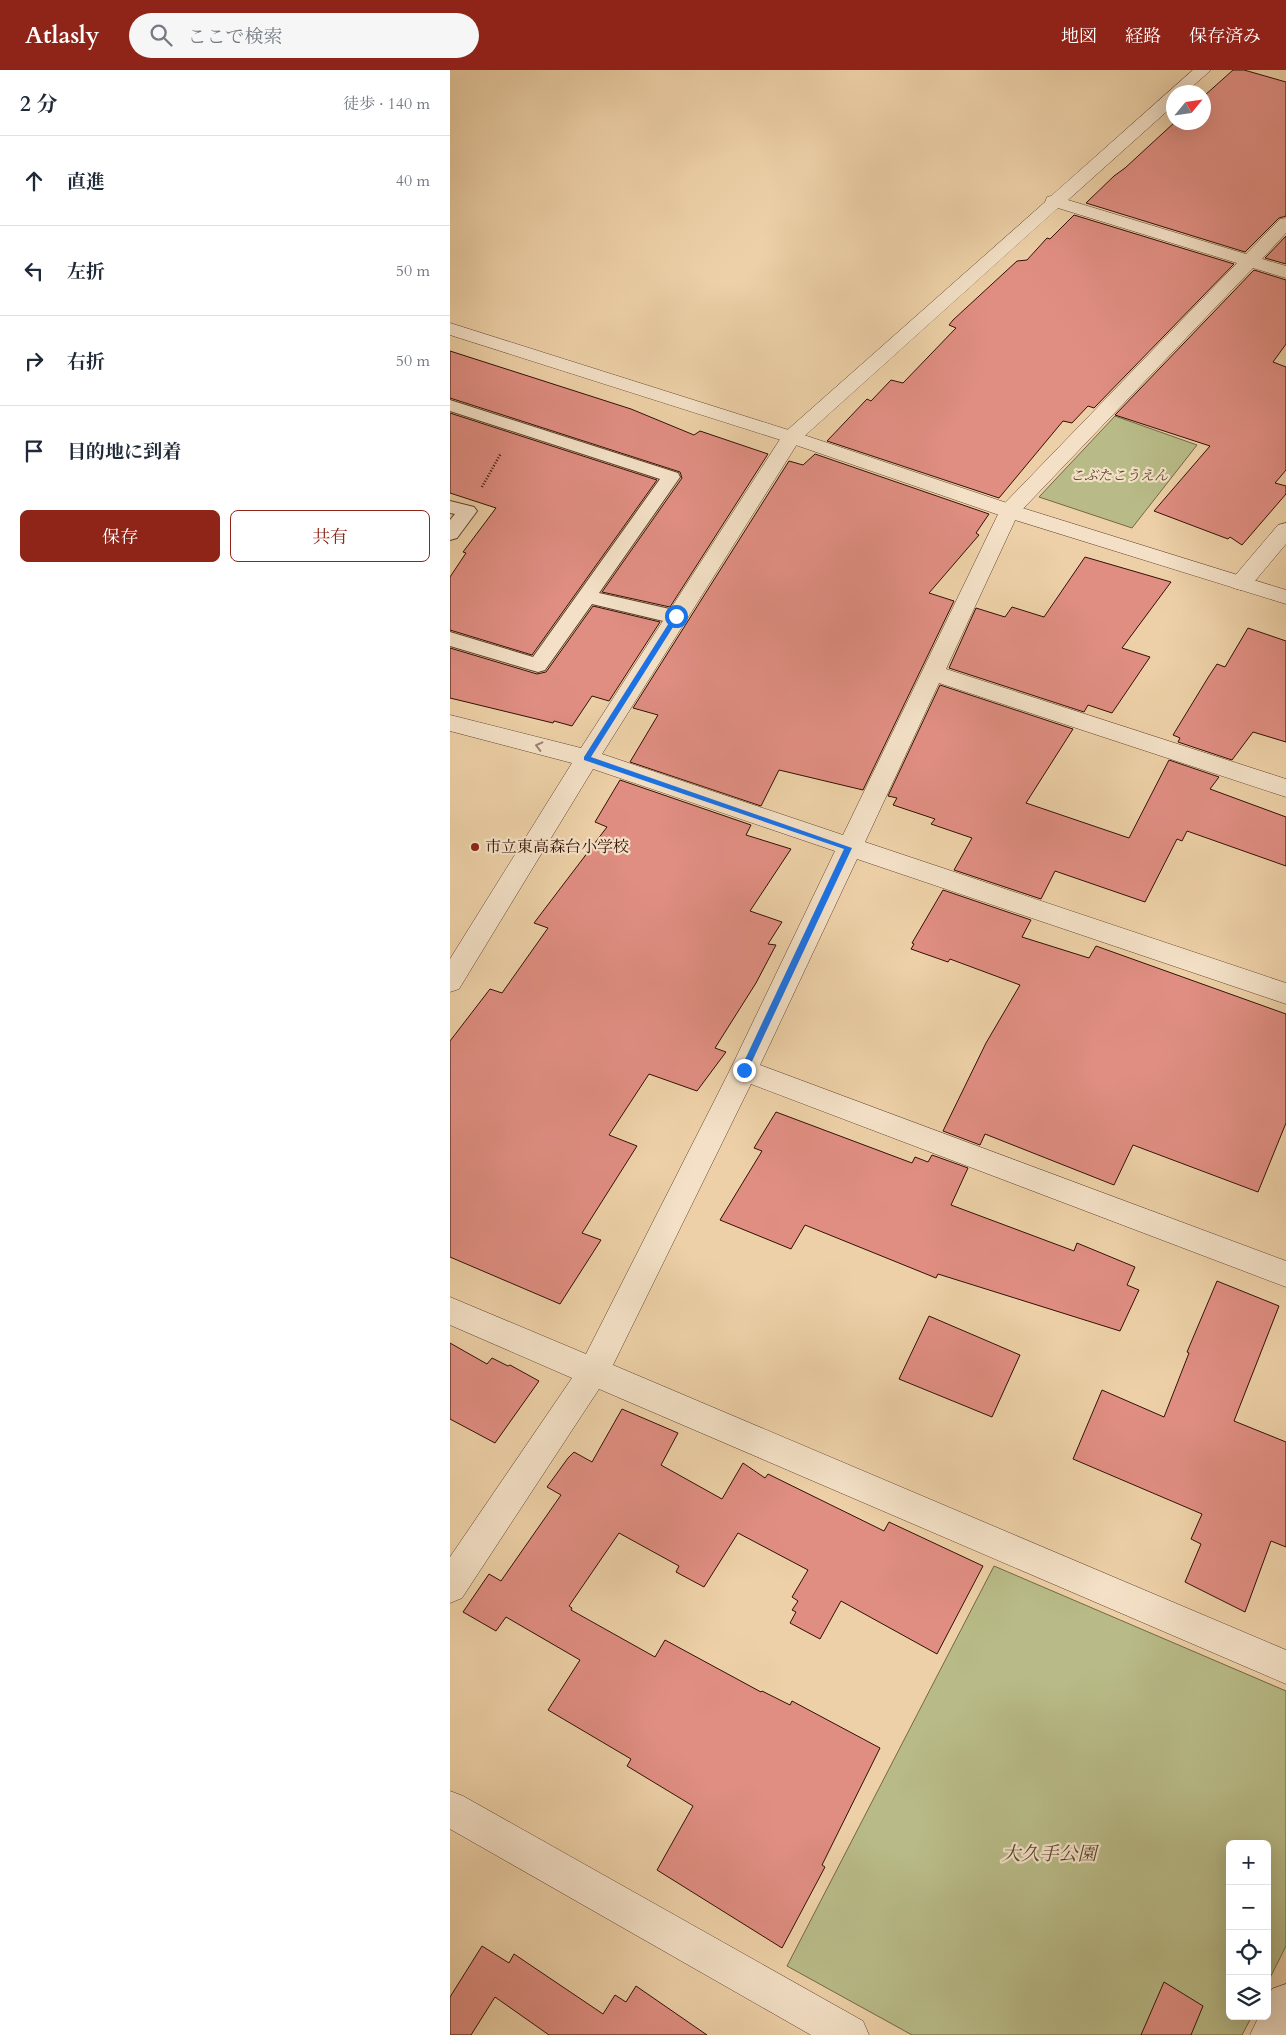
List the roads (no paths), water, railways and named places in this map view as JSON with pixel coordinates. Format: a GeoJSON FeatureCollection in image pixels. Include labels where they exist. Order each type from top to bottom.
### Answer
{"type":"FeatureCollection","features":[{"type":"Feature","properties":{"kind":"street"},"geometry":{"type":"LineString","coordinates":[[1185,85],[1203,70]]}},
{"type":"Feature","properties":{"kind":"street"},"geometry":{"type":"LineString","coordinates":[[450,982],[587,758],[791,437],[1166,103]]}},
{"type":"Feature","properties":{"kind":"street"},"geometry":{"type":"LineString","coordinates":[[1054,201],[1286,272]]}},
{"type":"Feature","properties":{"kind":"street"},"geometry":{"type":"LineString","coordinates":[[450,1586],[594,1371],[744,1070],[1009,510],[1286,223]]}},
{"type":"Feature","properties":{"kind":"street"},"geometry":{"type":"LineString","coordinates":[[450,329],[791,437],[1009,510],[1286,598]]}},
{"type":"Feature","properties":{"kind":"street"},"geometry":{"type":"LineString","coordinates":[[1241,583],[1286,530]]}},
{"type":"Feature","properties":{"kind":"street"},"geometry":{"type":"LineString","coordinates":[[933,673],[1286,788]]}},
{"type":"Feature","properties":{"kind":"street"},"geometry":{"type":"LineString","coordinates":[[450,723],[587,758],[848,848],[1286,994]]}},
{"type":"Feature","properties":{"kind":"street"},"geometry":{"type":"LineString","coordinates":[[744,1070],[1286,1274]]}},
{"type":"Feature","properties":{"kind":"street"},"geometry":{"type":"LineString","coordinates":[[450,1311],[1286,1667]]}},
{"type":"Feature","properties":{"kind":"street"},"geometry":{"type":"LineString","coordinates":[[450,1808],[849,2035]]}},
{"type":"Feature","properties":{"kind":"street"},"geometry":{"type":"LineString","coordinates":[[1270,2035],[1286,2003]]}},
{"type":"Feature","properties":{"kind":"lane"},"geometry":{"type":"LineString","coordinates":[[450,406],[671,477],[538,665],[450,639]]}},
{"type":"Feature","properties":{"kind":"lane"},"geometry":{"type":"LineString","coordinates":[[450,534],[467,511],[455,508]]}},
{"type":"Feature","properties":{"kind":"lane"},"geometry":{"type":"LineString","coordinates":[[586,596],[676,616]]}},
{"type":"Feature","properties":{"kind":"place","name":"市立東高森台小学校"},"geometry":{"type":"Point","coordinates":[475,847]}},
{"type":"Feature","properties":{"kind":"park label","name":"こぶたこうえん"},"geometry":{"type":"Point","coordinates":[1119,475]}},
{"type":"Feature","properties":{"kind":"park label","name":"大久手公園"},"geometry":{"type":"Point","coordinates":[1049,1854]}}]}
